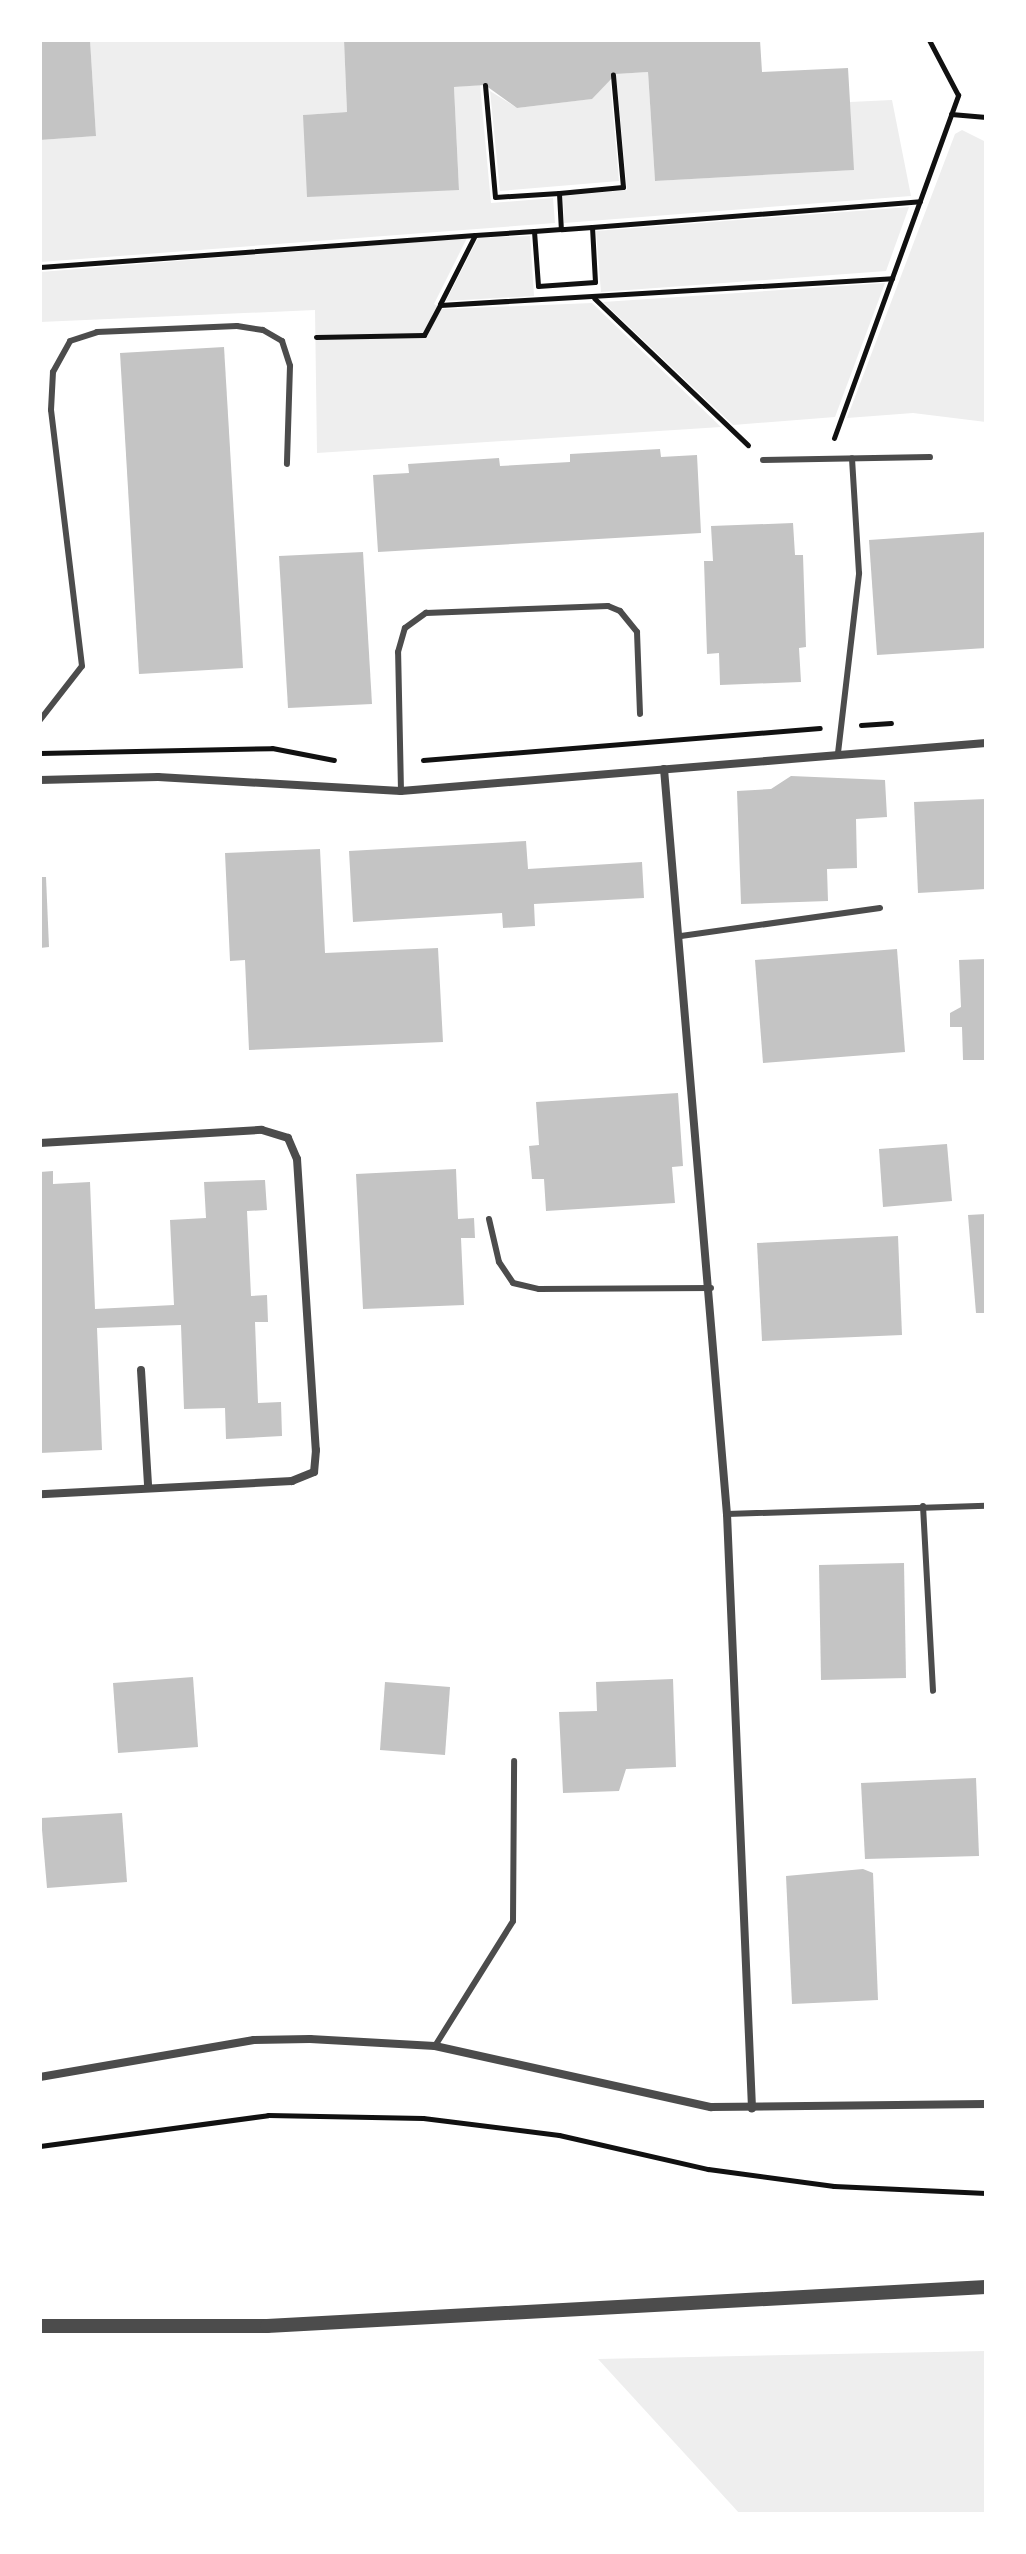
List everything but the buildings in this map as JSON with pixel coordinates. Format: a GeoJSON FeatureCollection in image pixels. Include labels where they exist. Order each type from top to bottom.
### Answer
{"type":"FeatureCollection","features":[{"type":"Feature","properties":{"kind":"street"},"geometry":{"type":"LineString","coordinates":[[40,780],[158,777],[401,791],[986,743]]}},
{"type":"Feature","properties":{"kind":"street"},"geometry":{"type":"LineString","coordinates":[[664,769],[711,1288],[727,1514],[752,2108]]}},
{"type":"Feature","properties":{"kind":"street"},"geometry":{"type":"LineString","coordinates":[[40,1143],[262,1130],[288,1138],[297,1159],[314,1472],[292,1481],[148,1485],[40,1494]]}},
{"type":"Feature","properties":{"kind":"street"},"geometry":{"type":"LineString","coordinates":[[141,1370],[148,1485]]}},
{"type":"Feature","properties":{"kind":"street"},"geometry":{"type":"LineString","coordinates":[[40,2077],[254,2040],[435,2046],[711,2107],[940,2100],[986,2104]]}},
{"type":"Feature","properties":{"kind":"street"},"geometry":{"type":"LineString","coordinates":[[40,2326],[267,2326],[986,2287]]}},
{"type":"Feature","properties":{"kind":"lane"},"geometry":{"type":"LineString","coordinates":[[40,720],[82,666],[51,410],[53,372],[70,341],[97,332],[237,326],[263,330],[282,341],[290,366],[287,464]]}},
{"type":"Feature","properties":{"kind":"lane"},"geometry":{"type":"LineString","coordinates":[[763,460],[930,457]]}},
{"type":"Feature","properties":{"kind":"lane"},"geometry":{"type":"LineString","coordinates":[[838,753],[859,573],[852,458]]}},
{"type":"Feature","properties":{"kind":"lane"},"geometry":{"type":"LineString","coordinates":[[401,791],[399,640],[414,619],[426,613],[608,606],[620,611],[637,632],[640,714]]}},
{"type":"Feature","properties":{"kind":"lane"},"geometry":{"type":"LineString","coordinates":[[681,936],[880,908]]}},
{"type":"Feature","properties":{"kind":"lane"},"geometry":{"type":"LineString","coordinates":[[489,1219],[499,1262],[513,1283],[539,1289],[711,1288]]}},
{"type":"Feature","properties":{"kind":"lane"},"geometry":{"type":"LineString","coordinates":[[923,1506],[933,1691]]}},
{"type":"Feature","properties":{"kind":"lane"},"geometry":{"type":"LineString","coordinates":[[727,1514],[986,1506]]}},
{"type":"Feature","properties":{"kind":"lane"},"geometry":{"type":"LineString","coordinates":[[435,2046],[513,1921],[514,1761]]}},
{"type":"Feature","properties":{"kind":"path"},"geometry":{"type":"LineString","coordinates":[[826,458],[958,95],[929,40]]}},
{"type":"Feature","properties":{"kind":"path"},"geometry":{"type":"LineString","coordinates":[[485,85],[495,197],[559,193],[623,187],[613,74]]}},
{"type":"Feature","properties":{"kind":"path"},"geometry":{"type":"LineString","coordinates":[[951,114],[986,117]]}},
{"type":"Feature","properties":{"kind":"path"},"geometry":{"type":"LineString","coordinates":[[559,193],[561,229]]}},
{"type":"Feature","properties":{"kind":"path"},"geometry":{"type":"LineString","coordinates":[[40,267],[920,201]]}},
{"type":"Feature","properties":{"kind":"path"},"geometry":{"type":"LineString","coordinates":[[534,231],[538,286],[595,282],[592,227]]}},
{"type":"Feature","properties":{"kind":"path"},"geometry":{"type":"LineString","coordinates":[[316,337],[424,335],[475,235]]}},
{"type":"Feature","properties":{"kind":"path"},"geometry":{"type":"LineString","coordinates":[[440,305],[892,278]]}},
{"type":"Feature","properties":{"kind":"path"},"geometry":{"type":"LineString","coordinates":[[566,284],[566,299]]}},
{"type":"Feature","properties":{"kind":"path"},"geometry":{"type":"LineString","coordinates":[[594,298],[763,460]]}},
{"type":"Feature","properties":{"kind":"path"},"geometry":{"type":"LineString","coordinates":[[400,762],[899,723]]}},
{"type":"Feature","properties":{"kind":"path"},"geometry":{"type":"LineString","coordinates":[[40,753],[272,748],[343,762]]}},
{"type":"Feature","properties":{"kind":"path"},"geometry":{"type":"LineString","coordinates":[[40,2146],[268,2115],[423,2118],[559,2135],[708,2169],[834,2186],[986,2193]]}},
{"type":"Feature","properties":{"kind":"shaded area"},"geometry":{"type":"Polygon","coordinates":[[[90,40],[344,40],[347,112],[303,115],[459,190],[454,87],[480,85],[491,203],[553,198],[555,223],[40,262],[40,140],[96,136],[90,40]]]}},
{"type":"Feature","properties":{"kind":"shaded area"},"geometry":{"type":"Polygon","coordinates":[[[648,72],[655,181],[853,170],[850,102],[892,100],[911,196],[564,223],[563,196],[627,190],[616,74],[648,72]]]}},
{"type":"Feature","properties":{"kind":"shaded area"},"geometry":{"type":"Polygon","coordinates":[[[610,80],[619,181],[500,191],[490,91],[517,108],[591,99],[610,80]]]}},
{"type":"Feature","properties":{"kind":"shaded area"},"geometry":{"type":"Polygon","coordinates":[[[962,130],[986,142],[986,422],[913,413],[847,418],[955,134],[962,130]]]}},
{"type":"Feature","properties":{"kind":"shaded area"},"geometry":{"type":"Polygon","coordinates":[[[909,207],[886,271],[601,292],[596,231],[909,207]]]}},
{"type":"Feature","properties":{"kind":"shaded area"},"geometry":{"type":"Polygon","coordinates":[[[530,236],[534,296],[446,301],[478,238],[530,236]]]}},
{"type":"Feature","properties":{"kind":"shaded area"},"geometry":{"type":"Polygon","coordinates":[[[467,238],[434,304],[443,309],[592,303],[721,427],[317,453],[315,310],[40,322],[40,272],[467,238]]]}},
{"type":"Feature","properties":{"kind":"shaded area"},"geometry":{"type":"Polygon","coordinates":[[[885,283],[835,417],[733,425],[603,302],[885,283]]]}},
{"type":"Feature","properties":{"kind":"shaded area"},"geometry":{"type":"Polygon","coordinates":[[[986,2351],[986,2514],[740,2514],[598,2359],[986,2351]]]}}]}
